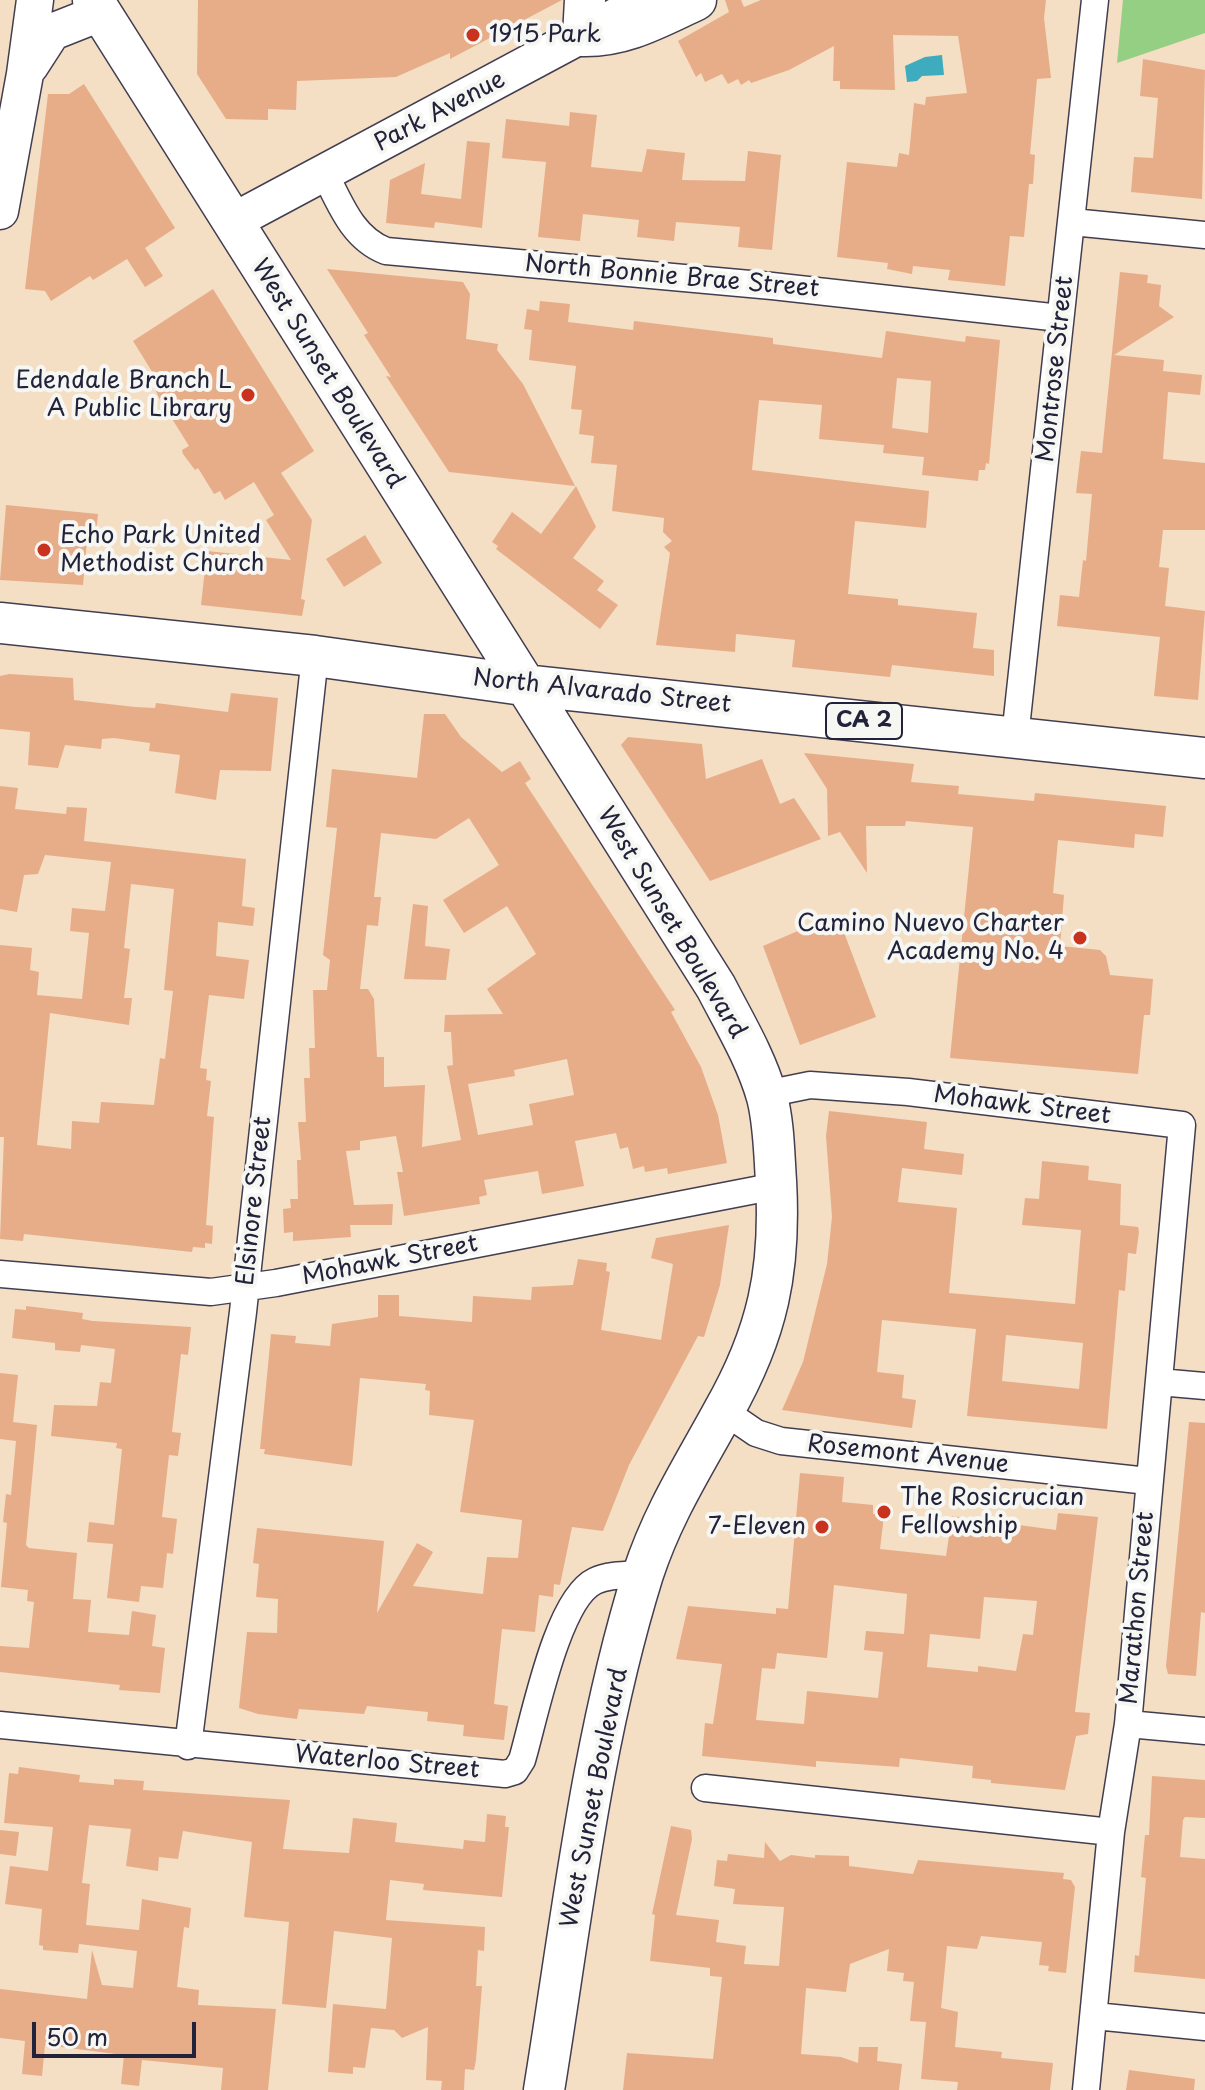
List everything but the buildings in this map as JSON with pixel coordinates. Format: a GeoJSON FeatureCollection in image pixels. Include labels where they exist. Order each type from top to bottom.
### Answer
{"type":"FeatureCollection","features":[{"type":"Feature","properties":{"kind":"main road"},"geometry":{"type":"LineString","coordinates":[[584,18],[630,31],[696,0]]}},
{"type":"Feature","properties":{"kind":"main road","name":"West Sunset Boulevard"},"geometry":{"type":"LineString","coordinates":[[96,6],[716,987],[751,1055],[766,1094],[773,1125],[778,1248],[767,1308],[752,1352],[724,1411],[677,1488],[644,1574],[609,1703],[544,2090]]}},
{"type":"Feature","properties":{"kind":"main road","name":"North Alvarado Street"},"geometry":{"type":"LineString","coordinates":[[0,623],[315,656],[523,685],[1205,758]]}},
{"type":"Feature","properties":{"kind":"street"},"geometry":{"type":"LineString","coordinates":[[0,211],[35,0]]}},
{"type":"Feature","properties":{"kind":"street","name":"Park Avenue"},"geometry":{"type":"LineString","coordinates":[[232,222],[324,172],[584,18],[647,0]]}},
{"type":"Feature","properties":{"kind":"street","name":"Montrose Street"},"geometry":{"type":"LineString","coordinates":[[1015,737],[1095,0]]}},
{"type":"Feature","properties":{"kind":"street"},"geometry":{"type":"LineString","coordinates":[[25,74],[42,43],[52,32],[96,6]]}},
{"type":"Feature","properties":{"kind":"street","name":"North Bonnie Brae Street"},"geometry":{"type":"LineString","coordinates":[[324,172],[357,233],[369,244],[386,251],[772,286],[1060,318]]}},
{"type":"Feature","properties":{"kind":"street"},"geometry":{"type":"LineString","coordinates":[[1072,222],[1205,235]]}},
{"type":"Feature","properties":{"kind":"street","name":"Elsinore Street"},"geometry":{"type":"LineString","coordinates":[[188,1746],[246,1288],[315,656]]}},
{"type":"Feature","properties":{"kind":"street","name":"Mohawk Street"},"geometry":{"type":"LineString","coordinates":[[766,1094],[810,1085],[908,1092],[1182,1125]]}},
{"type":"Feature","properties":{"kind":"street","name":"Marathon Street"},"geometry":{"type":"LineString","coordinates":[[1086,2090],[1111,1832],[1128,1724],[1182,1125]]}},
{"type":"Feature","properties":{"kind":"street","name":"Mohawk Street"},"geometry":{"type":"LineString","coordinates":[[0,1274],[211,1292],[246,1288],[776,1186]]}},
{"type":"Feature","properties":{"kind":"street"},"geometry":{"type":"LineString","coordinates":[[1159,1382],[1205,1386]]}},
{"type":"Feature","properties":{"kind":"street","name":"Rosemont Avenue"},"geometry":{"type":"LineString","coordinates":[[724,1411],[756,1433],[781,1441],[1148,1481]]}},
{"type":"Feature","properties":{"kind":"street","name":"Waterloo Street"},"geometry":{"type":"LineString","coordinates":[[0,1725],[188,1746],[505,1774],[515,1771],[522,1760],[555,1643],[575,1600],[594,1581],[644,1574]]}},
{"type":"Feature","properties":{"kind":"street"},"geometry":{"type":"LineString","coordinates":[[1128,1724],[1205,1731]]}},
{"type":"Feature","properties":{"kind":"street"},"geometry":{"type":"LineString","coordinates":[[705,1788],[1111,1832]]}},
{"type":"Feature","properties":{"kind":"street"},"geometry":{"type":"LineString","coordinates":[[1095,2016],[1205,2027]]}},
{"type":"Feature","properties":{"kind":"green space"},"geometry":{"type":"Polygon","coordinates":[[[1123,0],[1205,0],[1205,33],[1117,63],[1123,0]]]}},
{"type":"Feature","properties":{"kind":"water"},"geometry":{"type":"Polygon","coordinates":[[[942,55],[944,75],[922,76],[917,81],[907,82],[905,66],[925,57],[942,55]]]}},
{"type":"Feature","properties":{"kind":"place","name":"1915 Park"},"geometry":{"type":"Point","coordinates":[473,35]}},
{"type":"Feature","properties":{"kind":"place","name":"Edendale Branch L A Public Library"},"geometry":{"type":"Point","coordinates":[248,395]}},
{"type":"Feature","properties":{"kind":"place","name":"Echo Park United Methodist Church"},"geometry":{"type":"Point","coordinates":[44,550]}},
{"type":"Feature","properties":{"kind":"place","name":"Camino Nuevo Charter Academy No. 4"},"geometry":{"type":"Point","coordinates":[1080,938]}},
{"type":"Feature","properties":{"kind":"place","name":"The Rosicrucian Fellowship"},"geometry":{"type":"Point","coordinates":[884,1512]}},
{"type":"Feature","properties":{"kind":"place","name":"7-Eleven"},"geometry":{"type":"Point","coordinates":[822,1527]}}]}
